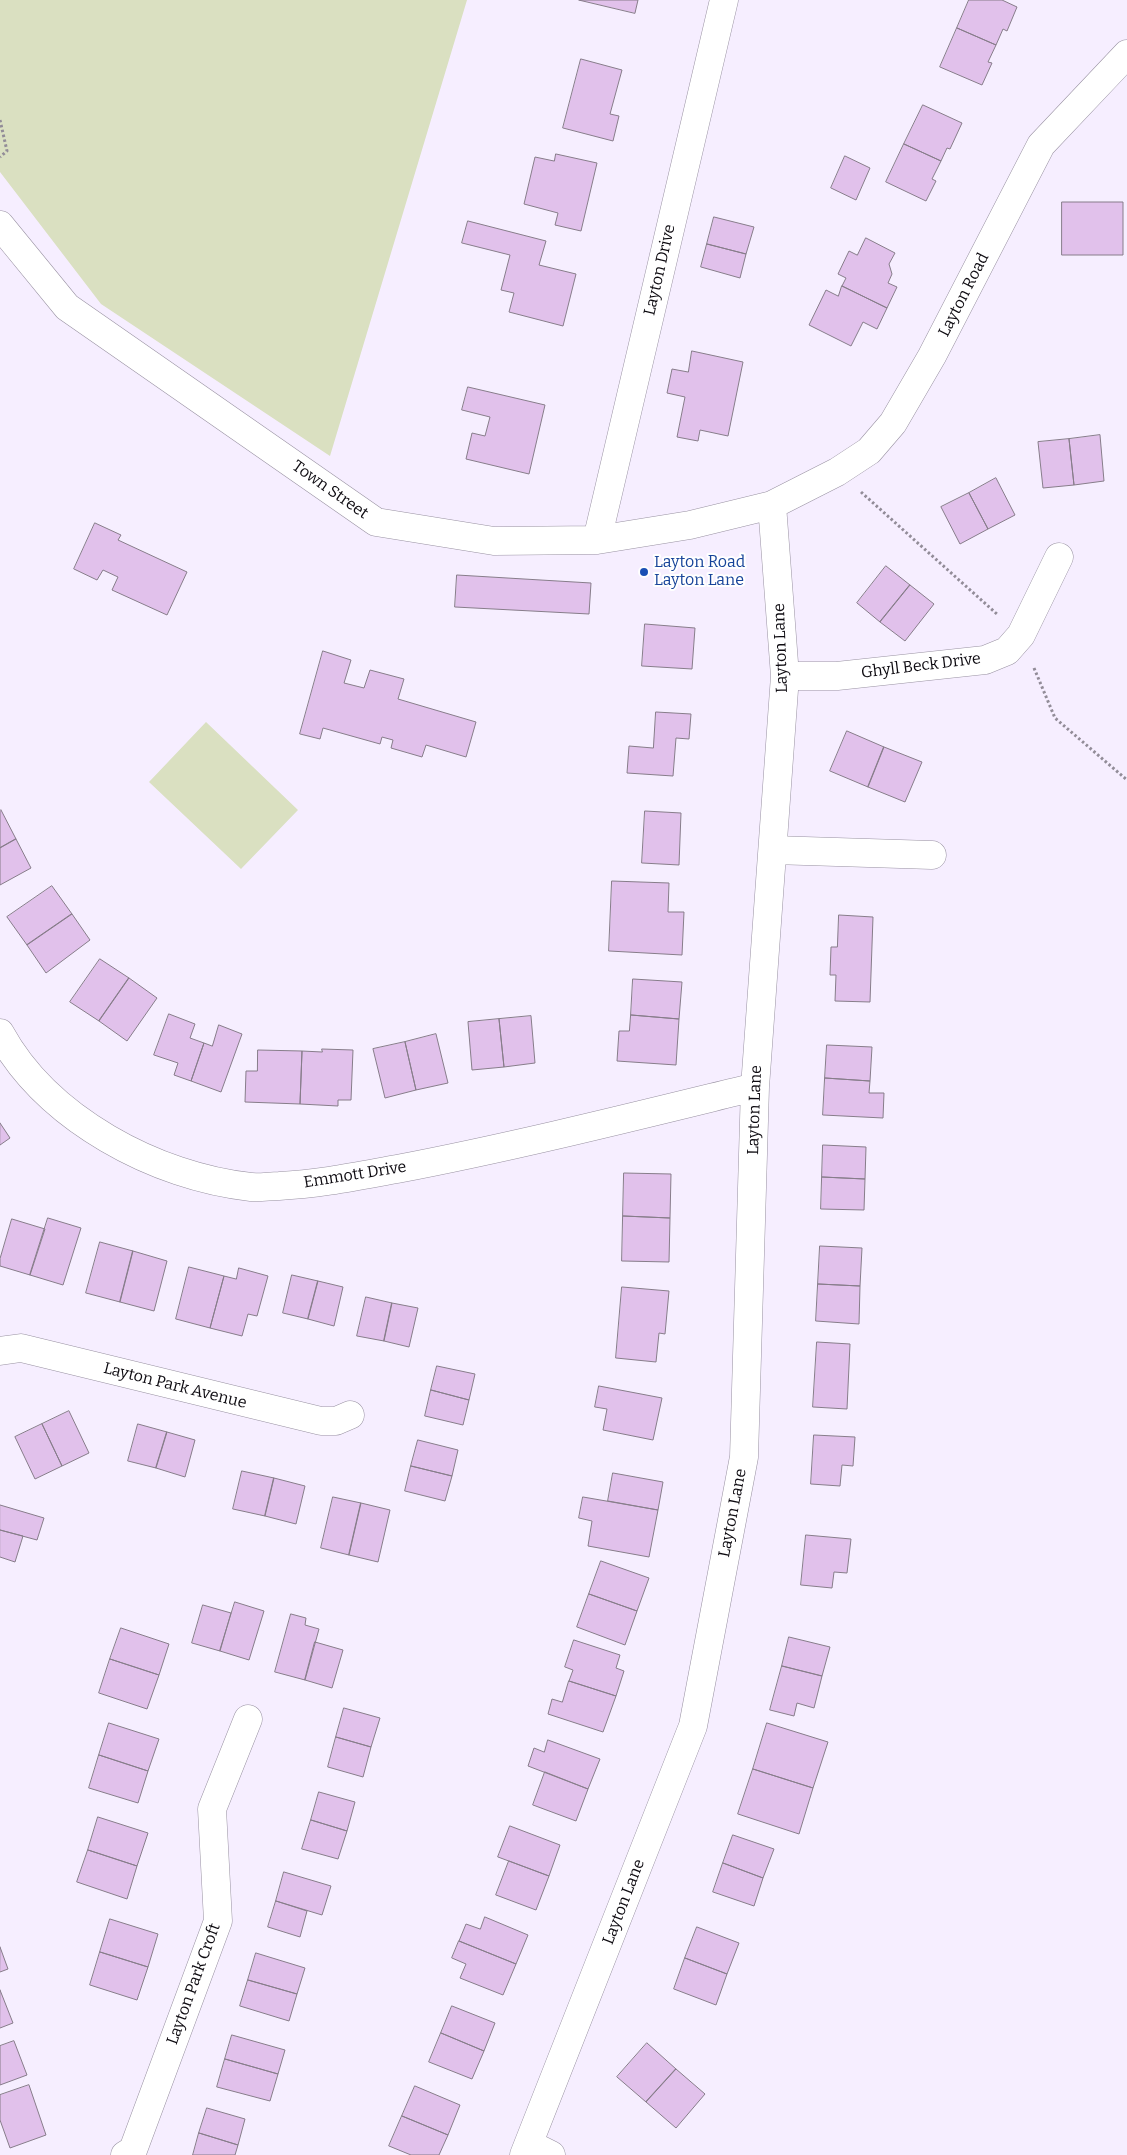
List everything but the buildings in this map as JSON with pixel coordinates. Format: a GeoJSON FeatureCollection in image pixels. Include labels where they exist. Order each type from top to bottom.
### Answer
{"type":"FeatureCollection","features":[{"type":"Feature","properties":{"kind":"street","name":"Layton Drive"},"geometry":{"type":"LineString","coordinates":[[597,540],[724,0]]}},
{"type":"Feature","properties":{"kind":"street","name":"Layton Road"},"geometry":{"type":"LineString","coordinates":[[772,505],[837,472],[869,451],[893,423],[932,356],[1042,145],[1127,54]]}},
{"type":"Feature","properties":{"kind":"street","name":"Town Street"},"geometry":{"type":"LineString","coordinates":[[0,225],[67,307],[376,522],[494,542],[597,540],[690,525],[772,505]]}},
{"type":"Feature","properties":{"kind":"street","name":"Layton Lane"},"geometry":{"type":"LineString","coordinates":[[535,2151],[693,1726],[744,1457],[755,1087],[785,676],[772,505]]}},
{"type":"Feature","properties":{"kind":"street","name":"Ghyll Beck Drive"},"geometry":{"type":"LineString","coordinates":[[785,676],[837,676],[985,660],[1007,651],[1020,635],[1059,557]]}},
{"type":"Feature","properties":{"kind":"street"},"geometry":{"type":"LineString","coordinates":[[773,850],[932,855]]}},
{"type":"Feature","properties":{"kind":"street","name":"Emmott Drive"},"geometry":{"type":"LineString","coordinates":[[0,1034],[12,1055],[50,1095],[90,1129],[131,1152],[188,1174],[252,1187],[317,1184],[443,1160],[755,1087]]}},
{"type":"Feature","properties":{"kind":"street","name":"Layton Park Avenue"},"geometry":{"type":"LineString","coordinates":[[0,1351],[21,1348],[321,1421],[336,1421],[350,1415]]}},
{"type":"Feature","properties":{"kind":"street","name":"Layton Park Croft"},"geometry":{"type":"LineString","coordinates":[[125,2155],[133,2150],[218,1921],[212,1809],[248,1719]]}},
{"type":"Feature","properties":{"kind":"path"},"geometry":{"type":"LineString","coordinates":[[0,120],[7,152],[0,157]]}},
{"type":"Feature","properties":{"kind":"path"},"geometry":{"type":"LineString","coordinates":[[864,496],[1020,635]]}},
{"type":"Feature","properties":{"kind":"path"},"geometry":{"type":"LineString","coordinates":[[1033,665],[1054,718],[1127,780]]}},
{"type":"Feature","properties":{"kind":"green space"},"geometry":{"type":"Polygon","coordinates":[[[0,0],[467,0],[330,456],[101,304],[0,172],[0,0]]]}},
{"type":"Feature","properties":{"kind":"green space"},"geometry":{"type":"Polygon","coordinates":[[[206,722],[298,810],[241,869],[149,782],[206,722]]]}},
{"type":"Feature","properties":{"kind":"place","name":"Layton Road Layton Lane"},"geometry":{"type":"Point","coordinates":[644,572]}}]}
